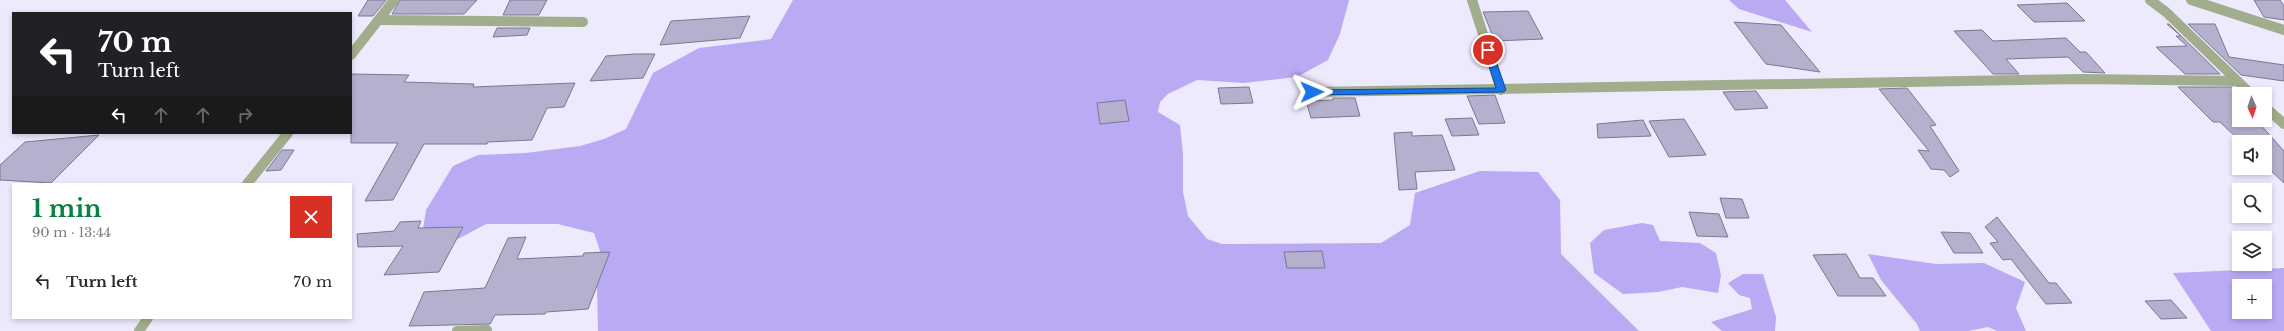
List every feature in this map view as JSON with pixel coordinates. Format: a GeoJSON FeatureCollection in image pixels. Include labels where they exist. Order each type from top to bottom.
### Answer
{"type":"FeatureCollection","features":[{"type":"Feature","properties":{"kind":"street"},"geometry":{"type":"LineString","coordinates":[[352,54],[394,0]]}},
{"type":"Feature","properties":{"kind":"street"},"geometry":{"type":"LineString","coordinates":[[1472,0],[1501,90]]}},
{"type":"Feature","properties":{"kind":"street"},"geometry":{"type":"LineString","coordinates":[[2150,0],[2166,12],[2243,87]]}},
{"type":"Feature","properties":{"kind":"street"},"geometry":{"type":"LineString","coordinates":[[2191,0],[2284,30]]}},
{"type":"Feature","properties":{"kind":"street"},"geometry":{"type":"LineString","coordinates":[[379,20],[583,22]]}},
{"type":"Feature","properties":{"kind":"street"},"geometry":{"type":"LineString","coordinates":[[1312,92],[2082,79],[2237,81]]}},
{"type":"Feature","properties":{"kind":"street"},"geometry":{"type":"LineString","coordinates":[[2272,113],[2284,124]]}},
{"type":"Feature","properties":{"kind":"street"},"geometry":{"type":"LineString","coordinates":[[248,183],[287,134]]}},
{"type":"Feature","properties":{"kind":"street"},"geometry":{"type":"LineString","coordinates":[[139,331],[147,319]]}},
{"type":"Feature","properties":{"kind":"street"},"geometry":{"type":"LineString","coordinates":[[456,331],[487,330]]}},
{"type":"Feature","properties":{"kind":"shaded area"},"geometry":{"type":"Polygon","coordinates":[[[793,0],[1349,0],[1340,34],[1328,60],[1297,77],[1244,83],[1197,80],[1168,94],[1160,102],[1158,112],[1180,125],[1183,154],[1183,192],[1188,216],[1207,239],[1222,244],[1381,243],[1410,225],[1415,193],[1480,171],[1538,172],[1560,200],[1561,254],[1639,331],[598,331],[597,287],[600,251],[594,233],[558,224],[486,224],[439,249],[422,236],[426,210],[453,166],[478,155],[526,153],[580,146],[604,139],[626,129],[653,73],[699,48],[771,39],[793,0]]]}},
{"type":"Feature","properties":{"kind":"shaded area"},"geometry":{"type":"Polygon","coordinates":[[[1729,0],[1785,0],[1812,32],[1739,9],[1729,0]]]}},
{"type":"Feature","properties":{"kind":"shaded area"},"geometry":{"type":"Polygon","coordinates":[[[1642,223],[1653,225],[1660,241],[1700,243],[1716,253],[1721,275],[1718,293],[1682,287],[1658,292],[1623,294],[1594,273],[1590,243],[1604,230],[1642,223]]]}},
{"type":"Feature","properties":{"kind":"shaded area"},"geometry":{"type":"Polygon","coordinates":[[[1868,254],[1936,264],[1984,263],[2025,282],[2016,308],[2026,331],[1997,331],[1988,327],[1968,331],[1920,331],[1917,324],[1881,280],[1868,254]]]}},
{"type":"Feature","properties":{"kind":"shaded area"},"geometry":{"type":"Polygon","coordinates":[[[2284,268],[2284,331],[2211,331],[2173,273],[2232,270],[2272,271],[2272,269],[2284,268]]]}},
{"type":"Feature","properties":{"kind":"shaded area"},"geometry":{"type":"Polygon","coordinates":[[[1743,274],[1763,274],[1776,317],[1775,331],[1722,331],[1711,322],[1752,309],[1750,298],[1739,295],[1728,283],[1743,274]]]}},
{"type":"Feature","properties":{"kind":"building"},"geometry":{"type":"Polygon","coordinates":[[[368,0],[386,0],[373,16],[358,16],[368,0]]]}},
{"type":"Feature","properties":{"kind":"building"},"geometry":{"type":"Polygon","coordinates":[[[400,0],[477,0],[464,14],[392,14],[400,0]]]}},
{"type":"Feature","properties":{"kind":"building"},"geometry":{"type":"Polygon","coordinates":[[[510,0],[547,0],[539,15],[503,15],[510,0]]]}},
{"type":"Feature","properties":{"kind":"building"},"geometry":{"type":"Polygon","coordinates":[[[2254,0],[2280,0],[2284,6],[2284,20],[2264,17],[2254,0]]]}},
{"type":"Feature","properties":{"kind":"building"},"geometry":{"type":"Polygon","coordinates":[[[2067,3],[2085,21],[2034,22],[2017,5],[2067,3]]]}},
{"type":"Feature","properties":{"kind":"building"},"geometry":{"type":"Polygon","coordinates":[[[1528,11],[1543,39],[1495,41],[1483,12],[1528,11]]]}},
{"type":"Feature","properties":{"kind":"building"},"geometry":{"type":"Polygon","coordinates":[[[750,16],[740,38],[660,45],[671,21],[750,16]]]}},
{"type":"Feature","properties":{"kind":"building"},"geometry":{"type":"Polygon","coordinates":[[[1734,22],[1781,25],[1820,72],[1766,64],[1734,22]]]}},
{"type":"Feature","properties":{"kind":"building"},"geometry":{"type":"Polygon","coordinates":[[[2167,24],[2169,24],[2220,74],[2185,74],[2156,47],[2187,46],[2176,36],[2181,36],[2167,24]]]}},
{"type":"Feature","properties":{"kind":"building"},"geometry":{"type":"Polygon","coordinates":[[[2188,24],[2215,24],[2229,57],[2284,65],[2284,81],[2241,75],[2188,24]]]}},
{"type":"Feature","properties":{"kind":"building"},"geometry":{"type":"Polygon","coordinates":[[[497,28],[530,28],[527,35],[493,37],[497,28]]]}},
{"type":"Feature","properties":{"kind":"building"},"geometry":{"type":"Polygon","coordinates":[[[1982,30],[1993,41],[2066,38],[2080,52],[2086,52],[2105,73],[2083,72],[2068,57],[2006,59],[2019,74],[1993,74],[1954,31],[1982,30]]]}},
{"type":"Feature","properties":{"kind":"building"},"geometry":{"type":"Polygon","coordinates":[[[655,54],[643,78],[590,81],[606,56],[655,54]]]}},
{"type":"Feature","properties":{"kind":"building"},"geometry":{"type":"Polygon","coordinates":[[[352,74],[409,75],[404,82],[474,84],[473,87],[575,83],[564,107],[547,108],[532,140],[488,142],[487,144],[424,144],[393,200],[365,201],[398,143],[351,143],[352,74]]]}},
{"type":"Feature","properties":{"kind":"building"},"geometry":{"type":"Polygon","coordinates":[[[1249,87],[1253,103],[1221,104],[1218,88],[1249,87]]]}},
{"type":"Feature","properties":{"kind":"building"},"geometry":{"type":"Polygon","coordinates":[[[2178,87],[2232,87],[2232,127],[2262,127],[2270,135],[2234,135],[2220,122],[2213,122],[2178,87]]]}},
{"type":"Feature","properties":{"kind":"building"},"geometry":{"type":"Polygon","coordinates":[[[1907,88],[1936,125],[1930,126],[1959,171],[1950,177],[1944,170],[1931,169],[1918,150],[1929,151],[1879,89],[1907,88]]]}},
{"type":"Feature","properties":{"kind":"building"},"geometry":{"type":"Polygon","coordinates":[[[1756,91],[1768,108],[1735,110],[1723,92],[1756,91]]]}},
{"type":"Feature","properties":{"kind":"building"},"geometry":{"type":"Polygon","coordinates":[[[1495,95],[1505,123],[1479,124],[1467,96],[1495,95]]]}},
{"type":"Feature","properties":{"kind":"building"},"geometry":{"type":"Polygon","coordinates":[[[1333,98],[1355,98],[1360,116],[1311,118],[1306,101],[1333,100],[1333,98]]]}},
{"type":"Feature","properties":{"kind":"building"},"geometry":{"type":"Polygon","coordinates":[[[1125,100],[1129,121],[1100,124],[1097,103],[1125,100]]]}},
{"type":"Feature","properties":{"kind":"building"},"geometry":{"type":"Polygon","coordinates":[[[1472,118],[1479,135],[1452,136],[1445,119],[1472,118]]]}},
{"type":"Feature","properties":{"kind":"building"},"geometry":{"type":"Polygon","coordinates":[[[1684,119],[1706,155],[1669,157],[1649,121],[1684,119]]]}},
{"type":"Feature","properties":{"kind":"building"},"geometry":{"type":"Polygon","coordinates":[[[1643,120],[1651,136],[1598,138],[1597,124],[1643,120]]]}},
{"type":"Feature","properties":{"kind":"building"},"geometry":{"type":"Polygon","coordinates":[[[1412,132],[1412,136],[1442,135],[1455,170],[1415,172],[1417,189],[1399,190],[1394,133],[1412,132]]]}},
{"type":"Feature","properties":{"kind":"building"},"geometry":{"type":"Polygon","coordinates":[[[99,135],[51,183],[0,180],[0,165],[25,142],[99,135]]]}},
{"type":"Feature","properties":{"kind":"building"},"geometry":{"type":"Polygon","coordinates":[[[2272,138],[2284,151],[2284,183],[2272,172],[2272,138]]]}},
{"type":"Feature","properties":{"kind":"building"},"geometry":{"type":"Polygon","coordinates":[[[282,150],[294,150],[281,170],[266,171],[282,150]]]}},
{"type":"Feature","properties":{"kind":"building"},"geometry":{"type":"Polygon","coordinates":[[[1720,198],[1742,199],[1749,218],[1726,218],[1720,198]]]}},
{"type":"Feature","properties":{"kind":"building"},"geometry":{"type":"Polygon","coordinates":[[[1689,212],[1719,214],[1728,237],[1697,236],[1689,212]]]}},
{"type":"Feature","properties":{"kind":"building"},"geometry":{"type":"Polygon","coordinates":[[[1997,217],[2049,283],[2056,283],[2072,303],[2046,304],[2011,259],[2003,260],[1990,243],[1998,242],[1985,227],[1997,217]]]}},
{"type":"Feature","properties":{"kind":"building"},"geometry":{"type":"Polygon","coordinates":[[[421,221],[418,228],[463,227],[439,272],[384,275],[403,246],[358,247],[357,234],[394,231],[400,222],[421,221]]]}},
{"type":"Feature","properties":{"kind":"building"},"geometry":{"type":"Polygon","coordinates":[[[1941,232],[1970,233],[1983,253],[1954,253],[1941,232]]]}},
{"type":"Feature","properties":{"kind":"building"},"geometry":{"type":"Polygon","coordinates":[[[526,237],[517,259],[583,256],[584,253],[610,252],[588,309],[546,312],[545,314],[495,315],[490,324],[409,326],[424,292],[485,288],[508,238],[526,237]]]}},
{"type":"Feature","properties":{"kind":"building"},"geometry":{"type":"Polygon","coordinates":[[[1322,251],[1325,268],[1287,268],[1284,252],[1322,251]]]}},
{"type":"Feature","properties":{"kind":"building"},"geometry":{"type":"Polygon","coordinates":[[[1846,254],[1860,278],[1873,278],[1886,296],[1838,296],[1813,255],[1846,254]]]}},
{"type":"Feature","properties":{"kind":"building"},"geometry":{"type":"Polygon","coordinates":[[[2171,300],[2187,318],[2161,319],[2145,301],[2171,300]]]}},
{"type":"Feature","properties":{"kind":"route"},"geometry":{"type":"LineString","coordinates":[[1312,92],[1501,90],[1488,50]]}}]}
